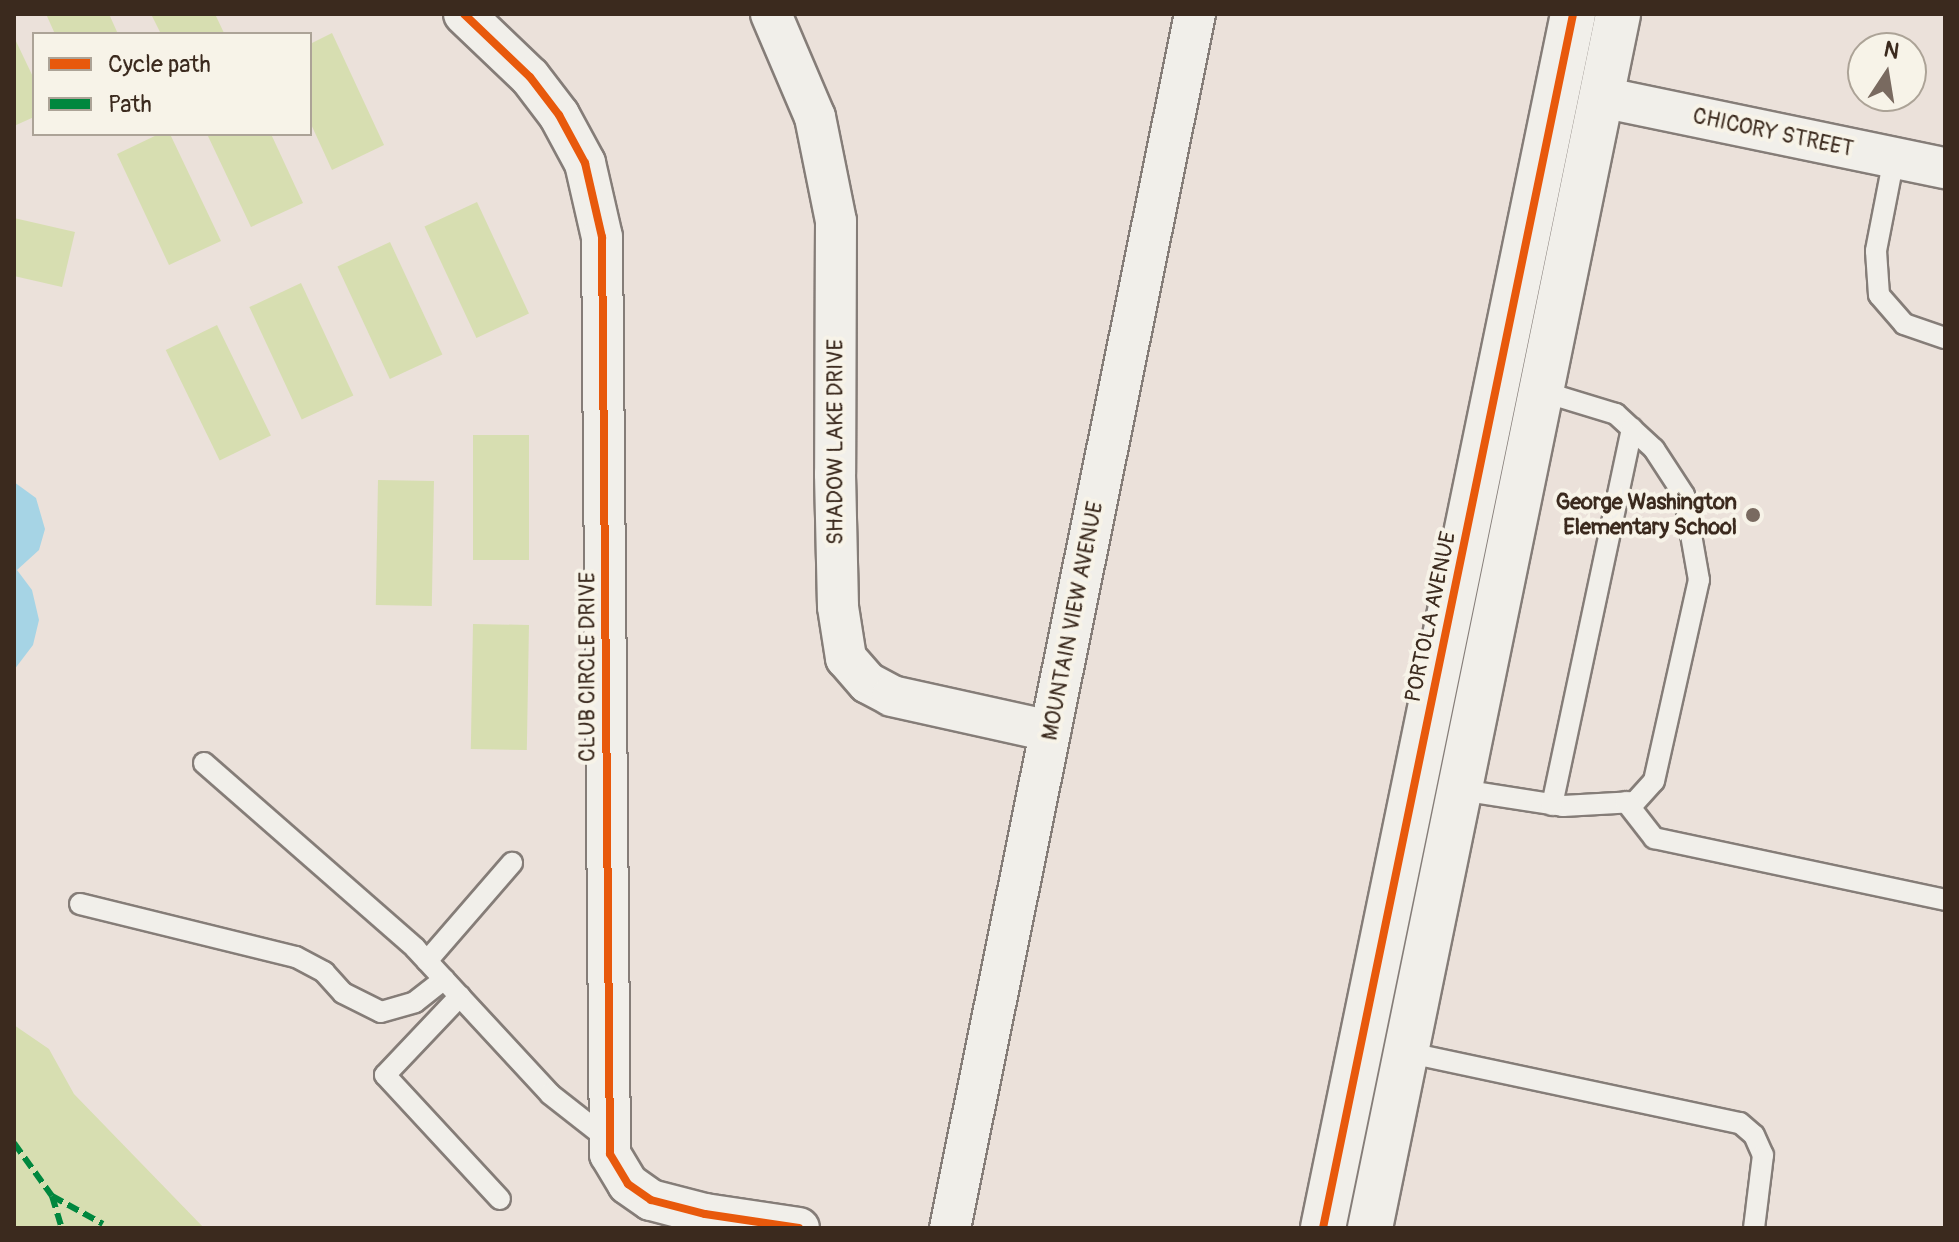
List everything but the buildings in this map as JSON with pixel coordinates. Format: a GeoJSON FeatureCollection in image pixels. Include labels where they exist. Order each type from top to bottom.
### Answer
{"type":"FeatureCollection","features":[{"type":"Feature","properties":{"kind":"street","name":"CLUB CIRCLE DRIVE"},"geometry":{"type":"LineString","coordinates":[[464,14],[530,77],[559,115],[585,163],[602,237],[610,1154],[628,1184],[651,1200],[705,1214],[799,1228]]}},
{"type":"Feature","properties":{"kind":"street","name":"SHADOW LAKE DRIVE"},"geometry":{"type":"LineString","coordinates":[[771,14],[815,117],[836,221],[835,489],[838,607],[846,658],[868,683],[892,696],[1050,731]]}},
{"type":"Feature","properties":{"kind":"street","name":"MOUNTAIN VIEW AVENUE"},"geometry":{"type":"LineString","coordinates":[[950,1228],[1195,14]]}},
{"type":"Feature","properties":{"kind":"street","name":"PORTOLA AVENUE"},"geometry":{"type":"LineString","coordinates":[[1323,1228],[1573,14]]}},
{"type":"Feature","properties":{"kind":"street"},"geometry":{"type":"LineString","coordinates":[[1370,1228],[1618,14]]}},
{"type":"Feature","properties":{"kind":"street","name":"CHICORY STREET"},"geometry":{"type":"LineString","coordinates":[[1601,97],[1945,168]]}},
{"type":"Feature","properties":{"kind":"lane"},"geometry":{"type":"LineString","coordinates":[[1894,158],[1876,251],[1879,295],[1904,324],[1945,338]]}},
{"type":"Feature","properties":{"kind":"lane"},"geometry":{"type":"LineString","coordinates":[[1461,790],[1552,805],[1635,802],[1654,781],[1699,580],[1684,495],[1654,449],[1616,414],[1541,391]]}},
{"type":"Feature","properties":{"kind":"lane"},"geometry":{"type":"LineString","coordinates":[[1552,805],[1632,428]]}},
{"type":"Feature","properties":{"kind":"lane"},"geometry":{"type":"LineString","coordinates":[[204,763],[427,961],[550,1094],[610,1141]]}},
{"type":"Feature","properties":{"kind":"lane"},"geometry":{"type":"LineString","coordinates":[[1626,802],[1654,838],[1945,900]]}},
{"type":"Feature","properties":{"kind":"lane"},"geometry":{"type":"LineString","coordinates":[[427,961],[512,863]]}},
{"type":"Feature","properties":{"kind":"lane"},"geometry":{"type":"LineString","coordinates":[[80,904],[296,957],[324,972],[343,993],[381,1012],[415,1002],[444,979]]}},
{"type":"Feature","properties":{"kind":"lane"},"geometry":{"type":"LineString","coordinates":[[460,996],[385,1075],[500,1199]]}},
{"type":"Feature","properties":{"kind":"lane"},"geometry":{"type":"LineString","coordinates":[[1405,1052],[1740,1123],[1754,1135],[1763,1155],[1754,1228]]}},
{"type":"Feature","properties":{"kind":"green space"},"geometry":{"type":"Polygon","coordinates":[[[46,14],[109,14],[117,32],[54,32],[46,14]]]}},
{"type":"Feature","properties":{"kind":"green space"},"geometry":{"type":"Polygon","coordinates":[[[151,14],[215,14],[224,32],[160,32],[151,14]]]}},
{"type":"Feature","properties":{"kind":"green space"},"geometry":{"type":"Polygon","coordinates":[[[332,33],[384,145],[332,170],[312,126],[312,43],[332,33]]]}},
{"type":"Feature","properties":{"kind":"green space"},"geometry":{"type":"Polygon","coordinates":[[[14,37],[32,75],[32,118],[14,126],[14,37]]]}},
{"type":"Feature","properties":{"kind":"green space"},"geometry":{"type":"Polygon","coordinates":[[[155,136],[171,136],[221,241],[169,265],[117,154],[155,136]]]}},
{"type":"Feature","properties":{"kind":"green space"},"geometry":{"type":"Polygon","coordinates":[[[208,136],[272,136],[303,203],[251,227],[208,136]]]}},
{"type":"Feature","properties":{"kind":"green space"},"geometry":{"type":"Polygon","coordinates":[[[477,202],[529,313],[476,338],[424,227],[477,202]]]}},
{"type":"Feature","properties":{"kind":"green space"},"geometry":{"type":"Polygon","coordinates":[[[14,218],[75,232],[62,287],[14,276],[14,218]]]}},
{"type":"Feature","properties":{"kind":"green space"},"geometry":{"type":"Polygon","coordinates":[[[390,242],[442,354],[390,379],[337,267],[390,242]]]}},
{"type":"Feature","properties":{"kind":"green space"},"geometry":{"type":"Polygon","coordinates":[[[301,283],[353,395],[302,419],[249,307],[301,283]]]}},
{"type":"Feature","properties":{"kind":"green space"},"geometry":{"type":"Polygon","coordinates":[[[217,325],[271,436],[220,461],[166,350],[217,325]]]}},
{"type":"Feature","properties":{"kind":"green space"},"geometry":{"type":"Polygon","coordinates":[[[473,435],[529,435],[529,560],[473,560],[473,435]]]}},
{"type":"Feature","properties":{"kind":"green space"},"geometry":{"type":"Polygon","coordinates":[[[378,480],[434,481],[432,606],[376,605],[378,480]]]}},
{"type":"Feature","properties":{"kind":"green space"},"geometry":{"type":"Polygon","coordinates":[[[473,624],[529,625],[527,750],[471,749],[473,624]]]}},
{"type":"Feature","properties":{"kind":"green space"},"geometry":{"type":"Polygon","coordinates":[[[14,1025],[49,1049],[74,1094],[204,1228],[14,1228],[14,1025]]]}},
{"type":"Feature","properties":{"kind":"water"},"geometry":{"type":"Polygon","coordinates":[[[14,482],[36,498],[45,529],[39,550],[17,570],[32,590],[39,620],[33,645],[14,670],[14,482]]]}},
{"type":"Feature","properties":{"kind":"marked path"},"geometry":{"type":"LineString","coordinates":[[14,1143],[52,1196],[103,1224]]}},
{"type":"Feature","properties":{"kind":"marked path"},"geometry":{"type":"LineString","coordinates":[[52,1196],[62,1228]]}},
{"type":"Feature","properties":{"kind":"cycle path"},"geometry":{"type":"LineString","coordinates":[[464,14],[530,77],[559,115],[585,163],[602,237],[610,1154],[628,1184],[651,1200],[705,1214],[799,1228]]}},
{"type":"Feature","properties":{"kind":"cycle path"},"geometry":{"type":"LineString","coordinates":[[1323,1228],[1573,14]]}},
{"type":"Feature","properties":{"kind":"place","name":"George Washington Elementary School"},"geometry":{"type":"Point","coordinates":[1753,515]}}]}
